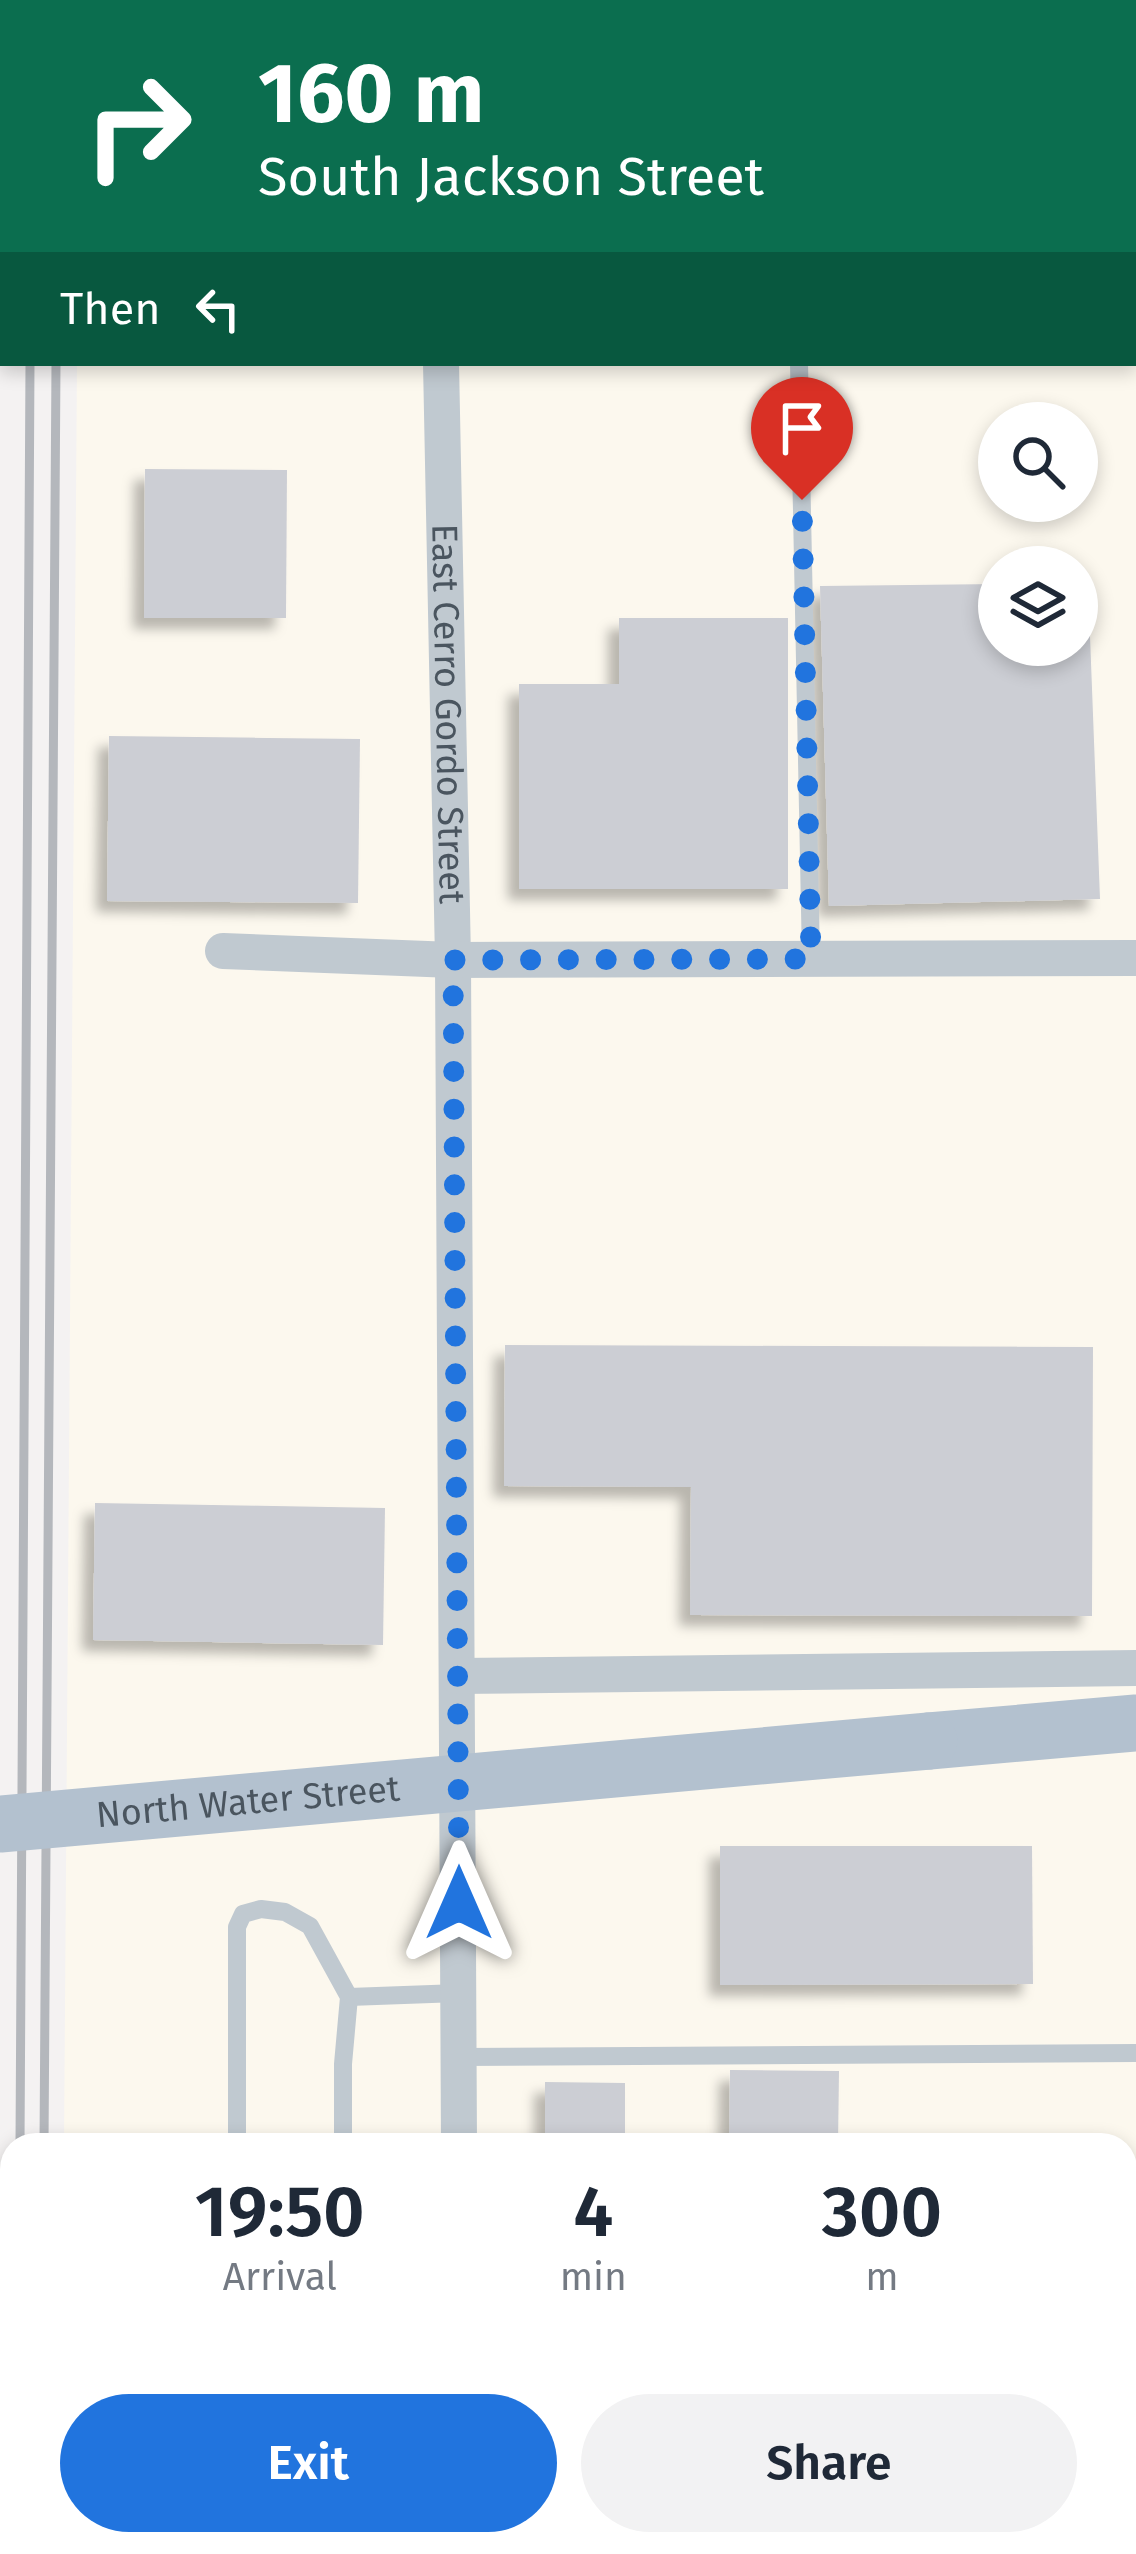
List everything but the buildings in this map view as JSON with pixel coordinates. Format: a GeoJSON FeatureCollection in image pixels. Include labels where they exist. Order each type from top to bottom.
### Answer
{"type":"FeatureCollection","features":[{"type":"Feature","properties":{"kind":"main road","name":"North Water Street"},"geometry":{"type":"LineString","coordinates":[[0,1824],[1136,1723]]}},
{"type":"Feature","properties":{"kind":"street","name":"East Cerro Gordo Street"},"geometry":{"type":"LineString","coordinates":[[441,366],[453,960],[460,2133]]}},
{"type":"Feature","properties":{"kind":"street"},"geometry":{"type":"LineString","coordinates":[[223,951],[453,960],[1136,958]]}},
{"type":"Feature","properties":{"kind":"street"},"geometry":{"type":"LineString","coordinates":[[458,1676],[1136,1668]]}},
{"type":"Feature","properties":{"kind":"lane"},"geometry":{"type":"LineString","coordinates":[[799,366],[811,959]]}},
{"type":"Feature","properties":{"kind":"lane"},"geometry":{"type":"LineString","coordinates":[[237,2133],[237,1927],[243,1914],[261,1909],[284,1912],[310,1927],[349,1997],[343,2133]]}},
{"type":"Feature","properties":{"kind":"lane"},"geometry":{"type":"LineString","coordinates":[[349,1997],[459,1993]]}},
{"type":"Feature","properties":{"kind":"lane"},"geometry":{"type":"LineString","coordinates":[[459,2057],[1136,2053]]}},
{"type":"Feature","properties":{"kind":"shaded area"},"geometry":{"type":"Polygon","coordinates":[[[77,366],[1136,366],[1136,2133],[64,2133],[77,366]]]}},
{"type":"Feature","properties":{"kind":"railway"},"geometry":{"type":"LineString","coordinates":[[20,2133],[30,366]]}},
{"type":"Feature","properties":{"kind":"railway"},"geometry":{"type":"LineString","coordinates":[[44,2133],[56,366]]}},
{"type":"Feature","properties":{"kind":"route"},"geometry":{"type":"LineString","coordinates":[[459,1903],[453,960],[811,959],[802,500]]}}]}
